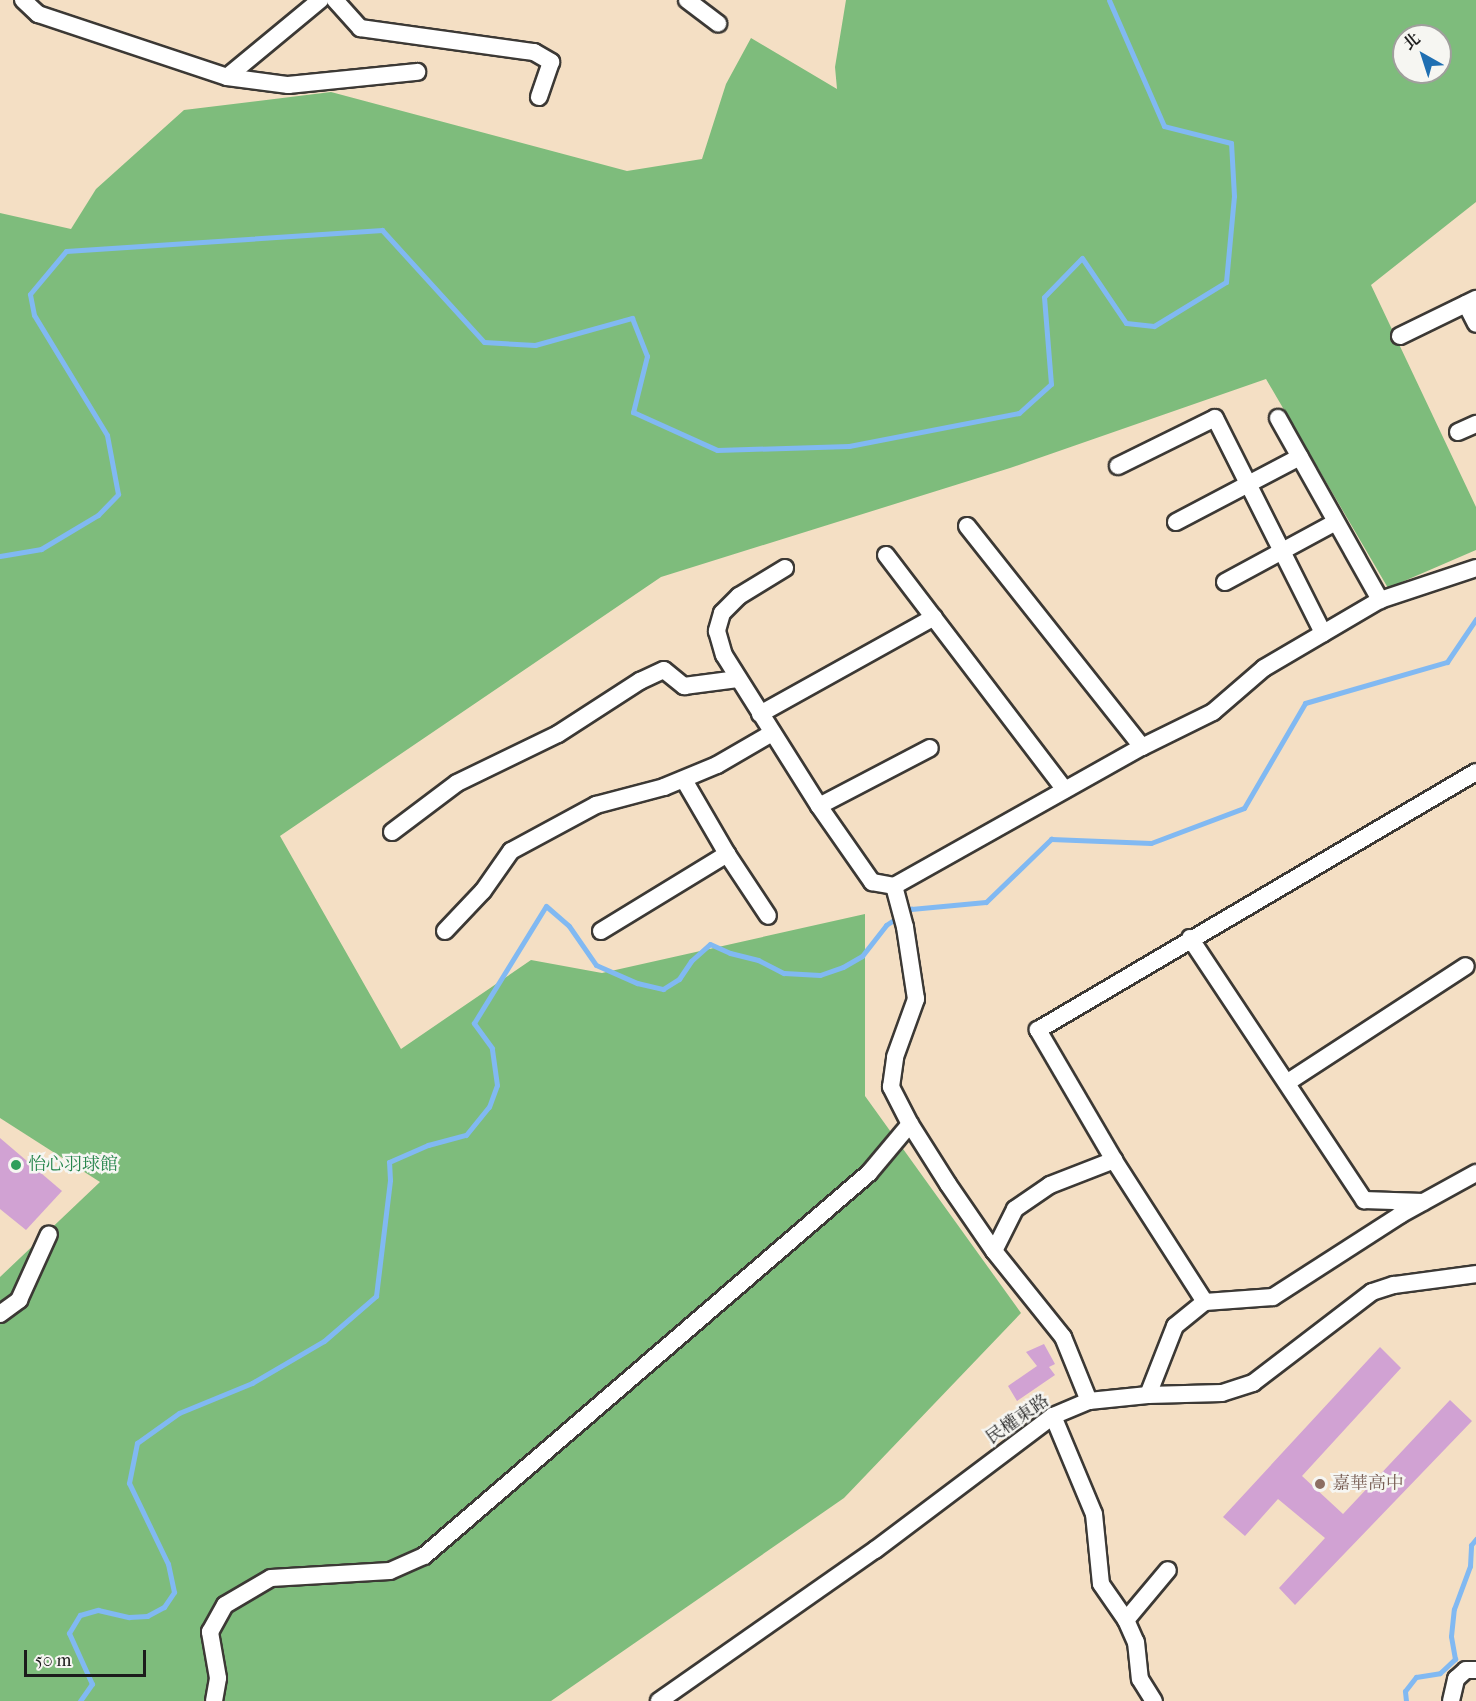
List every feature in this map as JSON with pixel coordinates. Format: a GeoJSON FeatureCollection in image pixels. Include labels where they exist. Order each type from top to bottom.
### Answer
{"type":"FeatureCollection","features":[{"type":"Feature","properties":{"kind":"street"},"geometry":{"type":"LineString","coordinates":[[22,0],[38,14],[227,77],[288,85],[417,72]]}},
{"type":"Feature","properties":{"kind":"street"},"geometry":{"type":"LineString","coordinates":[[227,77],[320,0]]}},
{"type":"Feature","properties":{"kind":"street"},"geometry":{"type":"LineString","coordinates":[[335,0],[360,28],[534,52],[551,62],[539,97]]}},
{"type":"Feature","properties":{"kind":"street"},"geometry":{"type":"LineString","coordinates":[[687,0],[718,23]]}},
{"type":"Feature","properties":{"kind":"street"},"geometry":{"type":"LineString","coordinates":[[1400,336],[1471,302],[1476,324]]}},
{"type":"Feature","properties":{"kind":"street"},"geometry":{"type":"LineString","coordinates":[[1118,466],[1215,418],[1323,633]]}},
{"type":"Feature","properties":{"kind":"street"},"geometry":{"type":"LineString","coordinates":[[1278,418],[1380,600]]}},
{"type":"Feature","properties":{"kind":"street"},"geometry":{"type":"LineString","coordinates":[[1458,432],[1476,424]]}},
{"type":"Feature","properties":{"kind":"street"},"geometry":{"type":"LineString","coordinates":[[1176,522],[1247,482],[1300,457]]}},
{"type":"Feature","properties":{"kind":"street"},"geometry":{"type":"LineString","coordinates":[[1225,582],[1336,522]]}},
{"type":"Feature","properties":{"kind":"street"},"geometry":{"type":"LineString","coordinates":[[967,526],[1142,747]]}},
{"type":"Feature","properties":{"kind":"street"},"geometry":{"type":"LineString","coordinates":[[886,555],[1065,790]]}},
{"type":"Feature","properties":{"kind":"street"},"geometry":{"type":"LineString","coordinates":[[785,568],[739,596],[722,614],[717,631],[724,655],[819,806],[872,882],[894,886],[1142,747],[1213,712],[1264,668],[1380,600],[1476,568]]}},
{"type":"Feature","properties":{"kind":"street"},"geometry":{"type":"LineString","coordinates":[[760,714],[934,617]]}},
{"type":"Feature","properties":{"kind":"street"},"geometry":{"type":"LineString","coordinates":[[392,832],[457,783],[549,738],[640,681],[664,670],[684,686],[738,679]]}},
{"type":"Feature","properties":{"kind":"street"},"geometry":{"type":"LineString","coordinates":[[445,931],[483,891],[511,851],[597,805],[684,780],[717,765],[772,733]]}},
{"type":"Feature","properties":{"kind":"street"},"geometry":{"type":"LineString","coordinates":[[819,806],[930,748]]}},
{"type":"Feature","properties":{"kind":"street"},"geometry":{"type":"LineString","coordinates":[[1205,1302],[1114,1160],[1038,1030],[1190,938],[1476,772]]}},
{"type":"Feature","properties":{"kind":"street"},"geometry":{"type":"LineString","coordinates":[[684,780],[727,854],[768,916]]}},
{"type":"Feature","properties":{"kind":"street"},"geometry":{"type":"LineString","coordinates":[[601,931],[727,854]]}},
{"type":"Feature","properties":{"kind":"street"},"geometry":{"type":"LineString","coordinates":[[894,886],[905,927],[916,999],[895,1057],[891,1087],[910,1124],[994,1251],[1063,1338],[1089,1401]]}},
{"type":"Feature","properties":{"kind":"street"},"geometry":{"type":"LineString","coordinates":[[1190,938],[1288,1082],[1364,1200],[1424,1202]]}},
{"type":"Feature","properties":{"kind":"street"},"geometry":{"type":"LineString","coordinates":[[1288,1082],[1466,966]]}},
{"type":"Feature","properties":{"kind":"street"},"geometry":{"type":"LineString","coordinates":[[214,1701],[218,1678],[210,1632],[225,1605],[271,1578],[390,1571],[424,1556],[869,1173],[910,1124]]}},
{"type":"Feature","properties":{"kind":"street"},"geometry":{"type":"LineString","coordinates":[[994,1251],[1014,1209],[1050,1185],[1114,1160]]}},
{"type":"Feature","properties":{"kind":"street"},"geometry":{"type":"LineString","coordinates":[[1148,1395],[1175,1326],[1205,1302],[1273,1297],[1424,1202],[1476,1173]]}},
{"type":"Feature","properties":{"kind":"street"},"geometry":{"type":"LineString","coordinates":[[0,1314],[19,1300],[49,1234]]}},
{"type":"Feature","properties":{"kind":"street","name":"民權東路"},"geometry":{"type":"LineString","coordinates":[[659,1701],[875,1550],[1053,1416],[1089,1401],[1148,1395],[1222,1393],[1253,1383],[1372,1292],[1394,1284],[1476,1274]]}},
{"type":"Feature","properties":{"kind":"street"},"geometry":{"type":"LineString","coordinates":[[1053,1416],[1094,1514],[1101,1584],[1126,1620],[1136,1642],[1140,1680],[1154,1701]]}},
{"type":"Feature","properties":{"kind":"street"},"geometry":{"type":"LineString","coordinates":[[1126,1620],[1168,1570]]}},
{"type":"Feature","properties":{"kind":"street"},"geometry":{"type":"LineString","coordinates":[[1451,1701],[1456,1679],[1466,1670],[1476,1670]]}},
{"type":"Feature","properties":{"kind":"green space"},"geometry":{"type":"Polygon","coordinates":[[[846,0],[1476,0],[1476,202],[1371,285],[1476,507],[1476,550],[1388,588],[1266,379],[1010,468],[661,577],[280,836],[401,1049],[531,960],[602,973],[865,914],[865,1096],[1021,1313],[844,1498],[551,1701],[0,1701],[0,1277],[100,1182],[0,1118],[0,213],[71,229],[96,189],[184,110],[331,92],[627,171],[702,159],[726,84],[751,38],[837,89],[835,67],[846,0]]]}},
{"type":"Feature","properties":{"kind":"building","name":"怡心羽球館"},"geometry":{"type":"Polygon","coordinates":[[[0,1138],[62,1191],[26,1230],[0,1209],[0,1138]]]}},
{"type":"Feature","properties":{"kind":"building"},"geometry":{"type":"Polygon","coordinates":[[[1044,1344],[1055,1364],[1049,1367],[1055,1375],[1017,1401],[1008,1386],[1037,1366],[1026,1352],[1044,1344]]]}},
{"type":"Feature","properties":{"kind":"building"},"geometry":{"type":"Polygon","coordinates":[[[1380,1347],[1401,1368],[1302,1476],[1343,1514],[1450,1400],[1472,1421],[1295,1605],[1279,1588],[1325,1538],[1278,1499],[1245,1536],[1223,1517],[1380,1347]]]}},
{"type":"Feature","properties":{"kind":"waterway"},"geometry":{"type":"LineString","coordinates":[[0,556],[41,549],[98,515],[118,494],[107,435],[34,315],[30,294],[66,251],[382,230],[484,342],[535,345],[632,318],[647,356],[633,412],[717,450],[849,446],[1019,413],[1051,384],[1044,297],[1082,258],[1126,323],[1154,326],[1226,282],[1234,196],[1231,143],[1164,126],[1109,0]]}},
{"type":"Feature","properties":{"kind":"waterway"},"geometry":{"type":"LineString","coordinates":[[80,1701],[92,1684],[69,1633],[80,1615],[98,1610],[129,1617],[147,1616],[164,1607],[174,1592],[168,1564],[129,1483],[137,1443],[179,1413],[252,1383],[324,1341],[376,1296],[390,1180],[389,1162],[428,1145],[466,1135],[489,1107],[497,1085],[492,1048],[474,1023],[546,906],[569,926],[596,965],[637,983],[663,989],[679,979],[691,961],[710,944],[730,953],[758,960],[784,973],[820,975],[843,967],[862,956],[886,925],[911,909],[986,902],[1051,839],[1151,843],[1244,808],[1305,703],[1447,662],[1476,619]]}},
{"type":"Feature","properties":{"kind":"waterway"},"geometry":{"type":"LineString","coordinates":[[1406,1701],[1405,1691],[1416,1677],[1440,1673],[1455,1659],[1451,1636],[1454,1609],[1470,1566],[1471,1545],[1476,1539]]}},
{"type":"Feature","properties":{"kind":"place","name":"怡心羽球館"},"geometry":{"type":"Point","coordinates":[16,1165]}},
{"type":"Feature","properties":{"kind":"place","name":"嘉華高中"},"geometry":{"type":"Point","coordinates":[1320,1484]}}]}
